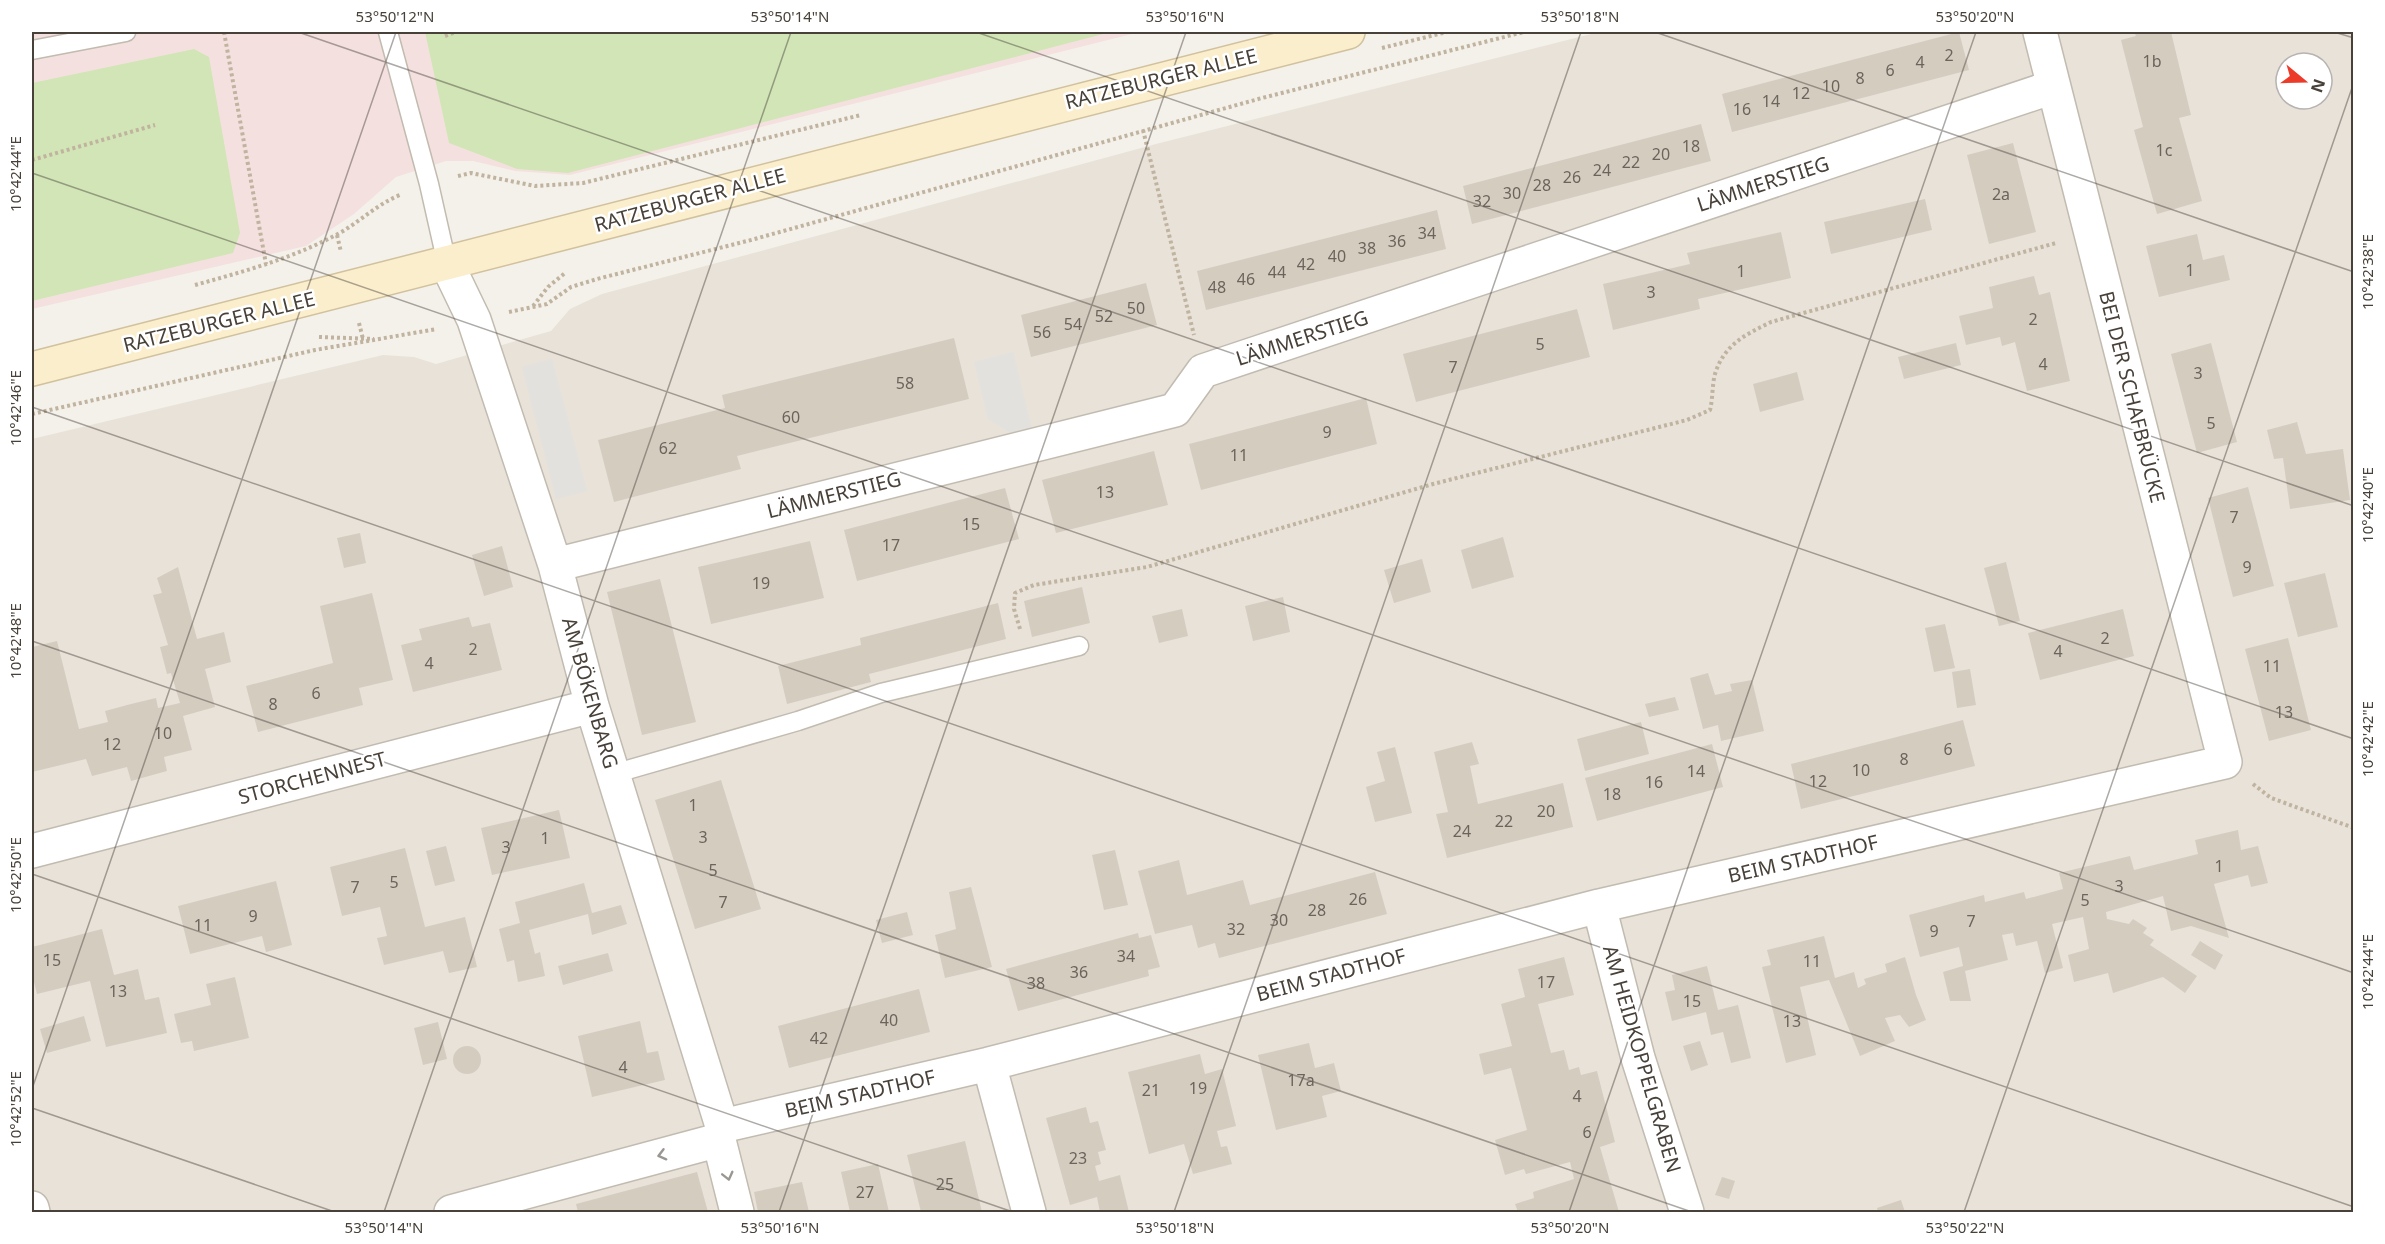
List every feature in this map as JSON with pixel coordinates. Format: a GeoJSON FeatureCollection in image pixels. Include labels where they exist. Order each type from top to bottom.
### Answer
{"type":"FeatureCollection","features":[{"type":"Feature","properties":{"kind":"main road","name":"RATZEBURGER ALLEE"},"geometry":{"type":"LineString","coordinates":[[32,369],[1348,32]]}},
{"type":"Feature","properties":{"kind":"street","name":"BEI DER SCHAFBRÜCKE"},"geometry":{"type":"LineString","coordinates":[[2040,32],[2225,762]]}},
{"type":"Feature","properties":{"kind":"street","name":"LÄMMERSTIEG"},"geometry":{"type":"LineString","coordinates":[[555,565],[1175,410],[1203,371],[2053,87]]}},
{"type":"Feature","properties":{"kind":"street","name":"AM BÖKENBARG"},"geometry":{"type":"LineString","coordinates":[[447,264],[474,320],[555,565],[592,706],[720,1133],[737,1212]]}},
{"type":"Feature","properties":{"kind":"street","name":"STORCHENNEST"},"geometry":{"type":"LineString","coordinates":[[32,851],[592,706]]}},
{"type":"Feature","properties":{"kind":"street","name":"BEIM STADTHOF"},"geometry":{"type":"LineString","coordinates":[[451,1212],[720,1133],[1599,906],[2225,762]]}},
{"type":"Feature","properties":{"kind":"street","name":"AM HEIDKOPPELGRABEN"},"geometry":{"type":"LineString","coordinates":[[1599,906],[1638,1058],[1687,1212]]}},
{"type":"Feature","properties":{"kind":"street"},"geometry":{"type":"LineString","coordinates":[[989,1064],[1029,1212]]}},
{"type":"Feature","properties":{"kind":"street"},"geometry":{"type":"LineString","coordinates":[[32,1208],[33,1212]]}},
{"type":"Feature","properties":{"kind":"lane"},"geometry":{"type":"LineString","coordinates":[[32,50],[127,32]]}},
{"type":"Feature","properties":{"kind":"lane"},"geometry":{"type":"LineString","coordinates":[[387,32],[429,184],[447,264]]}},
{"type":"Feature","properties":{"kind":"lane"},"geometry":{"type":"LineString","coordinates":[[613,774],[798,721],[881,693],[1079,646]]}},
{"type":"Feature","properties":{"kind":"path"},"geometry":{"type":"LineString","coordinates":[[224,32],[266,264]]}},
{"type":"Feature","properties":{"kind":"path"},"geometry":{"type":"LineString","coordinates":[[445,36],[456,32]]}},
{"type":"Feature","properties":{"kind":"path"},"geometry":{"type":"LineString","coordinates":[[532,307],[547,304],[571,287],[597,279],[751,240],[1143,130],[1524,32]]}},
{"type":"Feature","properties":{"kind":"path"},"geometry":{"type":"LineString","coordinates":[[1132,87],[1203,371]]}},
{"type":"Feature","properties":{"kind":"path"},"geometry":{"type":"LineString","coordinates":[[192,286],[308,249],[337,235],[384,201],[429,184],[471,173],[535,186],[583,183],[872,112]]}},
{"type":"Feature","properties":{"kind":"path"},"geometry":{"type":"LineString","coordinates":[[32,160],[155,125]]}},
{"type":"Feature","properties":{"kind":"path"},"geometry":{"type":"LineString","coordinates":[[1031,658],[1014,609],[1015,593],[1034,585],[1147,567],[1433,484],[1687,420],[1710,411],[1714,395],[1715,373],[1734,341],[1771,322],[2090,234]]}},
{"type":"Feature","properties":{"kind":"path"},"geometry":{"type":"LineString","coordinates":[[32,414],[315,350],[384,339]]}},
{"type":"Feature","properties":{"kind":"path"},"geometry":{"type":"LineString","coordinates":[[2225,762],[2271,798],[2354,828]]}},
{"type":"Feature","properties":{"kind":"shaded area"},"geometry":{"type":"Polygon","coordinates":[[[32,32],[1140,32],[570,175],[515,171],[473,161],[446,161],[396,177],[354,214],[306,246],[32,309],[32,32]]]}},
{"type":"Feature","properties":{"kind":"shaded area"},"geometry":{"type":"Polygon","coordinates":[[[1599,32],[2353,32],[2353,1212],[32,1212],[32,439],[383,355],[414,357],[436,364],[551,331],[570,309],[602,294],[1156,144],[1599,32]]]}},
{"type":"Feature","properties":{"kind":"shaded area"},"geometry":{"type":"Polygon","coordinates":[[[1013,352],[1032,429],[1012,434],[988,419],[974,362],[1013,352]]]}},
{"type":"Feature","properties":{"kind":"shaded area"},"geometry":{"type":"Polygon","coordinates":[[[552,359],[587,491],[556,499],[522,367],[552,359]]]}},
{"type":"Feature","properties":{"kind":"green space"},"geometry":{"type":"Polygon","coordinates":[[[425,32],[1111,32],[568,173],[517,169],[449,143],[425,32]]]}},
{"type":"Feature","properties":{"kind":"green space"},"geometry":{"type":"Polygon","coordinates":[[[194,49],[209,57],[240,233],[233,253],[32,301],[32,83],[194,49]]]}},
{"type":"Feature","properties":{"kind":"building"},"geometry":{"type":"Polygon","coordinates":[[[1959,32],[1969,70],[1732,132],[1722,94],[1959,32]]]}},
{"type":"Feature","properties":{"kind":"building"},"geometry":{"type":"Polygon","coordinates":[[[2134,32],[2171,32],[2191,115],[2179,118],[2202,201],[2157,214],[2134,130],[2143,127],[2121,40],[2136,36],[2134,32]]]}},
{"type":"Feature","properties":{"kind":"building"},"geometry":{"type":"Polygon","coordinates":[[[1701,124],[1711,161],[1472,224],[1463,186],[1701,124]]]}},
{"type":"Feature","properties":{"kind":"building"},"geometry":{"type":"Polygon","coordinates":[[[2013,143],[2036,232],[1989,244],[1967,155],[2013,143]]]}},
{"type":"Feature","properties":{"kind":"building"},"geometry":{"type":"Polygon","coordinates":[[[1925,199],[1932,230],[1831,254],[1824,222],[1925,199]]]}},
{"type":"Feature","properties":{"kind":"building"},"geometry":{"type":"Polygon","coordinates":[[[1437,210],[1446,249],[1206,310],[1197,271],[1437,210]]]}},
{"type":"Feature","properties":{"kind":"building"},"geometry":{"type":"Polygon","coordinates":[[[1781,232],[1791,278],[1698,299],[1700,309],[1613,330],[1603,284],[1690,264],[1687,253],[1781,232]]]}},
{"type":"Feature","properties":{"kind":"building"},"geometry":{"type":"Polygon","coordinates":[[[2197,234],[2203,260],[2224,255],[2230,280],[2159,297],[2146,246],[2197,234]]]}},
{"type":"Feature","properties":{"kind":"building"},"geometry":{"type":"Polygon","coordinates":[[[2034,276],[2039,295],[2050,292],[2070,381],[2027,391],[2015,342],[2002,346],[2000,337],[1966,345],[1959,316],[1993,308],[1989,287],[2034,276]]]}},
{"type":"Feature","properties":{"kind":"building"},"geometry":{"type":"Polygon","coordinates":[[[1146,283],[1157,325],[1031,357],[1021,315],[1146,283]]]}},
{"type":"Feature","properties":{"kind":"building"},"geometry":{"type":"Polygon","coordinates":[[[1577,309],[1590,357],[1416,402],[1403,354],[1577,309]]]}},
{"type":"Feature","properties":{"kind":"building"},"geometry":{"type":"Polygon","coordinates":[[[954,338],[969,399],[737,456],[741,469],[614,502],[598,440],[725,408],[722,395],[954,338]]]}},
{"type":"Feature","properties":{"kind":"building"},"geometry":{"type":"Polygon","coordinates":[[[1956,343],[1961,365],[1904,379],[1898,357],[1956,343]]]}},
{"type":"Feature","properties":{"kind":"building"},"geometry":{"type":"Polygon","coordinates":[[[2211,343],[2237,442],[2197,453],[2171,354],[2211,343]]]}},
{"type":"Feature","properties":{"kind":"building"},"geometry":{"type":"Polygon","coordinates":[[[1797,372],[1804,400],[1760,412],[1753,384],[1797,372]]]}},
{"type":"Feature","properties":{"kind":"building"},"geometry":{"type":"Polygon","coordinates":[[[1366,398],[1377,444],[1201,490],[1189,444],[1366,398]]]}},
{"type":"Feature","properties":{"kind":"building"},"geometry":{"type":"Polygon","coordinates":[[[2297,422],[2306,454],[2343,449],[2350,500],[2290,509],[2283,458],[2274,459],[2267,430],[2297,422]]]}},
{"type":"Feature","properties":{"kind":"building"},"geometry":{"type":"Polygon","coordinates":[[[1154,451],[1168,505],[1056,533],[1042,480],[1154,451]]]}},
{"type":"Feature","properties":{"kind":"building"},"geometry":{"type":"Polygon","coordinates":[[[2248,487],[2274,586],[2233,597],[2208,498],[2248,487]]]}},
{"type":"Feature","properties":{"kind":"building"},"geometry":{"type":"Polygon","coordinates":[[[1005,488],[1019,539],[857,581],[844,530],[1005,488]]]}},
{"type":"Feature","properties":{"kind":"building"},"geometry":{"type":"Polygon","coordinates":[[[360,533],[366,563],[344,568],[337,538],[360,533]]]}},
{"type":"Feature","properties":{"kind":"building"},"geometry":{"type":"Polygon","coordinates":[[[1503,537],[1514,577],[1472,589],[1461,550],[1503,537]]]}},
{"type":"Feature","properties":{"kind":"building"},"geometry":{"type":"Polygon","coordinates":[[[810,541],[824,598],[711,624],[698,567],[810,541]]]}},
{"type":"Feature","properties":{"kind":"building"},"geometry":{"type":"Polygon","coordinates":[[[502,546],[513,587],[484,596],[472,555],[502,546]]]}},
{"type":"Feature","properties":{"kind":"building"},"geometry":{"type":"Polygon","coordinates":[[[1422,559],[1431,592],[1394,603],[1384,570],[1422,559]]]}},
{"type":"Feature","properties":{"kind":"building"},"geometry":{"type":"Polygon","coordinates":[[[2006,562],[2020,621],[1999,626],[1984,568],[2006,562]]]}},
{"type":"Feature","properties":{"kind":"building"},"geometry":{"type":"Polygon","coordinates":[[[178,567],[197,639],[224,632],[231,662],[205,669],[215,707],[183,716],[192,750],[164,757],[167,771],[131,781],[127,767],[92,776],[86,759],[32,772],[32,647],[57,641],[79,729],[108,722],[105,711],[131,704],[156,698],[158,708],[180,703],[171,673],[167,674],[160,647],[168,645],[153,595],[162,593],[157,578],[178,567]]]}},
{"type":"Feature","properties":{"kind":"building"},"geometry":{"type":"Polygon","coordinates":[[[2325,573],[2338,627],[2298,637],[2284,583],[2325,573]]]}},
{"type":"Feature","properties":{"kind":"building"},"geometry":{"type":"Polygon","coordinates":[[[660,579],[696,722],[642,735],[607,592],[660,579]]]}},
{"type":"Feature","properties":{"kind":"building"},"geometry":{"type":"Polygon","coordinates":[[[1082,587],[1090,623],[1032,637],[1024,601],[1082,587]]]}},
{"type":"Feature","properties":{"kind":"building"},"geometry":{"type":"Polygon","coordinates":[[[372,593],[393,680],[359,688],[363,705],[258,732],[246,686],[333,663],[320,606],[372,593]]]}},
{"type":"Feature","properties":{"kind":"building"},"geometry":{"type":"Polygon","coordinates":[[[1283,597],[1290,632],[1253,641],[1245,606],[1283,597]]]}},
{"type":"Feature","properties":{"kind":"building"},"geometry":{"type":"Polygon","coordinates":[[[998,603],[1006,639],[869,674],[871,682],[787,704],[778,666],[861,645],[860,638],[998,603]]]}},
{"type":"Feature","properties":{"kind":"building"},"geometry":{"type":"Polygon","coordinates":[[[1182,609],[1188,636],[1159,643],[1152,616],[1182,609]]]}},
{"type":"Feature","properties":{"kind":"building"},"geometry":{"type":"Polygon","coordinates":[[[2123,609],[2134,656],[2040,680],[2028,633],[2123,609]]]}},
{"type":"Feature","properties":{"kind":"building"},"geometry":{"type":"Polygon","coordinates":[[[469,617],[472,627],[490,623],[502,670],[413,692],[401,645],[422,640],[419,629],[469,617]]]}},
{"type":"Feature","properties":{"kind":"building"},"geometry":{"type":"Polygon","coordinates":[[[1945,624],[1955,668],[1934,672],[1925,628],[1945,624]]]}},
{"type":"Feature","properties":{"kind":"building"},"geometry":{"type":"Polygon","coordinates":[[[2288,638],[2311,730],[2269,741],[2245,649],[2288,638]]]}},
{"type":"Feature","properties":{"kind":"building"},"geometry":{"type":"Polygon","coordinates":[[[1970,669],[1976,705],[1957,708],[1952,672],[1970,669]]]}},
{"type":"Feature","properties":{"kind":"building"},"geometry":{"type":"Polygon","coordinates":[[[1708,673],[1715,695],[1732,691],[1730,684],[1752,680],[1764,731],[1721,741],[1718,725],[1703,729],[1690,678],[1708,673]]]}},
{"type":"Feature","properties":{"kind":"building"},"geometry":{"type":"Polygon","coordinates":[[[1675,697],[1679,710],[1649,717],[1645,704],[1675,697]]]}},
{"type":"Feature","properties":{"kind":"building"},"geometry":{"type":"Polygon","coordinates":[[[1963,720],[1975,766],[1801,809],[1791,764],[1963,720]]]}},
{"type":"Feature","properties":{"kind":"building"},"geometry":{"type":"Polygon","coordinates":[[[1641,722],[1649,754],[1585,771],[1577,739],[1641,722]]]}},
{"type":"Feature","properties":{"kind":"building"},"geometry":{"type":"Polygon","coordinates":[[[1472,742],[1479,764],[1470,766],[1478,804],[1563,783],[1573,827],[1447,858],[1436,814],[1448,812],[1434,752],[1472,742]]]}},
{"type":"Feature","properties":{"kind":"building"},"geometry":{"type":"Polygon","coordinates":[[[1712,744],[1723,787],[1597,821],[1585,778],[1712,744]]]}},
{"type":"Feature","properties":{"kind":"building"},"geometry":{"type":"Polygon","coordinates":[[[1395,747],[1412,813],[1375,822],[1366,787],[1385,781],[1377,752],[1395,747]]]}},
{"type":"Feature","properties":{"kind":"building"},"geometry":{"type":"Polygon","coordinates":[[[721,780],[761,909],[695,929],[655,800],[721,780]]]}},
{"type":"Feature","properties":{"kind":"building"},"geometry":{"type":"Polygon","coordinates":[[[559,810],[570,858],[492,875],[481,828],[559,810]]]}},
{"type":"Feature","properties":{"kind":"building"},"geometry":{"type":"Polygon","coordinates":[[[2238,830],[2241,850],[2258,846],[2268,883],[2251,887],[2248,875],[2214,884],[2229,938],[2191,926],[2171,931],[2163,896],[2106,912],[2107,919],[2129,924],[2133,919],[2147,928],[2143,933],[2154,940],[2150,945],[2197,976],[2185,993],[2163,977],[2113,993],[2108,973],[2074,982],[2068,955],[2089,949],[2083,917],[2052,924],[2063,968],[2045,973],[2037,941],[2016,946],[2013,933],[2002,935],[2008,960],[1965,971],[1971,1001],[1950,1001],[1943,972],[1963,966],[1959,947],[1920,957],[1909,915],[1984,895],[1985,902],[2024,892],[2026,899],[2063,889],[2059,873],[2130,856],[2134,870],[2198,854],[2195,840],[2238,830]]]}},
{"type":"Feature","properties":{"kind":"building"},"geometry":{"type":"Polygon","coordinates":[[[446,846],[455,881],[435,886],[426,851],[446,846]]]}},
{"type":"Feature","properties":{"kind":"building"},"geometry":{"type":"Polygon","coordinates":[[[405,848],[425,927],[465,917],[477,967],[449,973],[443,951],[384,965],[377,938],[387,936],[380,907],[342,916],[330,867],[405,848]]]}},
{"type":"Feature","properties":{"kind":"building"},"geometry":{"type":"Polygon","coordinates":[[[1115,850],[1128,905],[1104,910],[1092,855],[1115,850]]]}},
{"type":"Feature","properties":{"kind":"building"},"geometry":{"type":"Polygon","coordinates":[[[1179,860],[1187,895],[1243,880],[1250,905],[1375,872],[1387,914],[1219,958],[1215,943],[1198,948],[1192,925],[1155,934],[1138,871],[1179,860]]]}},
{"type":"Feature","properties":{"kind":"building"},"geometry":{"type":"Polygon","coordinates":[[[276,881],[292,945],[266,952],[262,936],[190,954],[178,906],[276,881]]]}},
{"type":"Feature","properties":{"kind":"building"},"geometry":{"type":"Polygon","coordinates":[[[584,883],[592,913],[621,905],[627,924],[592,935],[588,914],[529,930],[535,954],[540,952],[545,976],[518,982],[514,960],[507,962],[499,929],[520,923],[515,902],[584,883]]]}},
{"type":"Feature","properties":{"kind":"building"},"geometry":{"type":"Polygon","coordinates":[[[971,887],[992,967],[945,978],[935,935],[956,929],[949,892],[971,887]]]}},
{"type":"Feature","properties":{"kind":"building"},"geometry":{"type":"Polygon","coordinates":[[[907,912],[913,935],[882,943],[876,920],[907,912]]]}},
{"type":"Feature","properties":{"kind":"building"},"geometry":{"type":"Polygon","coordinates":[[[102,929],[114,975],[138,969],[145,1000],[159,997],[167,1033],[106,1047],[90,981],[37,994],[32,974],[32,947],[102,929]]]}},
{"type":"Feature","properties":{"kind":"building"},"geometry":{"type":"Polygon","coordinates":[[[1138,933],[1139,938],[1151,935],[1160,967],[1148,970],[1149,976],[1018,1011],[1006,969],[1138,933]]]}},
{"type":"Feature","properties":{"kind":"building"},"geometry":{"type":"Polygon","coordinates":[[[1824,936],[1835,978],[1854,972],[1858,988],[1866,984],[1864,979],[1887,972],[1885,964],[1905,957],[1926,1020],[1909,1027],[1900,1015],[1885,1018],[1895,1041],[1860,1056],[1829,980],[1800,987],[1816,1055],[1786,1063],[1762,967],[1771,965],[1767,950],[1824,936]]]}},
{"type":"Feature","properties":{"kind":"building"},"geometry":{"type":"Polygon","coordinates":[[[2200,941],[2223,955],[2215,970],[2191,955],[2200,941]]]}},
{"type":"Feature","properties":{"kind":"building"},"geometry":{"type":"Polygon","coordinates":[[[608,953],[613,971],[563,985],[558,966],[608,953]]]}},
{"type":"Feature","properties":{"kind":"building"},"geometry":{"type":"Polygon","coordinates":[[[1564,957],[1574,995],[1538,1004],[1551,1053],[1564,1050],[1569,1070],[1579,1067],[1581,1075],[1597,1071],[1615,1142],[1600,1147],[1619,1212],[1518,1212],[1515,1204],[1534,1198],[1533,1192],[1574,1179],[1570,1162],[1526,1174],[1524,1169],[1505,1175],[1495,1140],[1527,1130],[1511,1068],[1484,1075],[1479,1054],[1512,1046],[1501,1004],[1525,997],[1518,969],[1564,957]]]}},
{"type":"Feature","properties":{"kind":"building"},"geometry":{"type":"Polygon","coordinates":[[[1707,966],[1718,1010],[1738,1005],[1751,1058],[1731,1063],[1723,1032],[1711,1035],[1706,1012],[1672,1021],[1665,992],[1675,990],[1672,975],[1707,966]]]}},
{"type":"Feature","properties":{"kind":"building"},"geometry":{"type":"Polygon","coordinates":[[[235,977],[249,1038],[194,1051],[192,1041],[181,1043],[174,1014],[211,1005],[206,984],[235,977]]]}},
{"type":"Feature","properties":{"kind":"building"},"geometry":{"type":"Polygon","coordinates":[[[919,989],[930,1032],[789,1068],[778,1026],[919,989]]]}},
{"type":"Feature","properties":{"kind":"building"},"geometry":{"type":"Polygon","coordinates":[[[84,1016],[91,1041],[47,1053],[40,1029],[84,1016]]]}},
{"type":"Feature","properties":{"kind":"building"},"geometry":{"type":"Polygon","coordinates":[[[640,1021],[647,1053],[658,1051],[665,1080],[592,1097],[578,1036],[640,1021]]]}},
{"type":"Feature","properties":{"kind":"building"},"geometry":{"type":"Polygon","coordinates":[[[438,1022],[447,1059],[423,1065],[414,1028],[438,1022]]]}},
{"type":"Feature","properties":{"kind":"building"},"geometry":{"type":"Polygon","coordinates":[[[1700,1041],[1708,1065],[1691,1071],[1683,1046],[1700,1041]]]}},
{"type":"Feature","properties":{"kind":"building"},"geometry":{"type":"Polygon","coordinates":[[[1309,1043],[1315,1068],[1334,1063],[1341,1091],[1322,1096],[1327,1117],[1276,1130],[1258,1055],[1309,1043]]]}},
{"type":"Feature","properties":{"kind":"building"},"geometry":{"type":"Polygon","coordinates":[[[467,1046],[477,1050],[481,1060],[477,1070],[467,1074],[457,1070],[453,1060],[457,1050],[467,1046]]]}},
{"type":"Feature","properties":{"kind":"building"},"geometry":{"type":"Polygon","coordinates":[[[1200,1054],[1205,1074],[1222,1069],[1236,1126],[1217,1131],[1221,1147],[1227,1146],[1232,1164],[1193,1174],[1184,1144],[1149,1154],[1128,1072],[1200,1054]]]}},
{"type":"Feature","properties":{"kind":"building"},"geometry":{"type":"Polygon","coordinates":[[[1086,1107],[1090,1123],[1098,1121],[1106,1150],[1098,1152],[1101,1164],[1095,1166],[1099,1181],[1120,1175],[1129,1212],[1100,1212],[1097,1197],[1070,1205],[1046,1118],[1086,1107]]]}},
{"type":"Feature","properties":{"kind":"building"},"geometry":{"type":"Polygon","coordinates":[[[965,1141],[982,1212],[921,1212],[907,1155],[965,1141]]]}},
{"type":"Feature","properties":{"kind":"building"},"geometry":{"type":"Polygon","coordinates":[[[878,1164],[889,1212],[850,1212],[841,1172],[878,1164]]]}},
{"type":"Feature","properties":{"kind":"building"},"geometry":{"type":"Polygon","coordinates":[[[697,1172],[708,1212],[578,1212],[576,1204],[697,1172]]]}},
{"type":"Feature","properties":{"kind":"building"},"geometry":{"type":"Polygon","coordinates":[[[1722,1177],[1735,1181],[1729,1199],[1715,1195],[1722,1177]]]}},
{"type":"Feature","properties":{"kind":"building"},"geometry":{"type":"Polygon","coordinates":[[[802,1182],[809,1212],[758,1212],[754,1192],[802,1182]]]}},
{"type":"Feature","properties":{"kind":"building"},"geometry":{"type":"Polygon","coordinates":[[[1901,1200],[1905,1212],[1878,1212],[1877,1208],[1901,1200]]]}}]}
